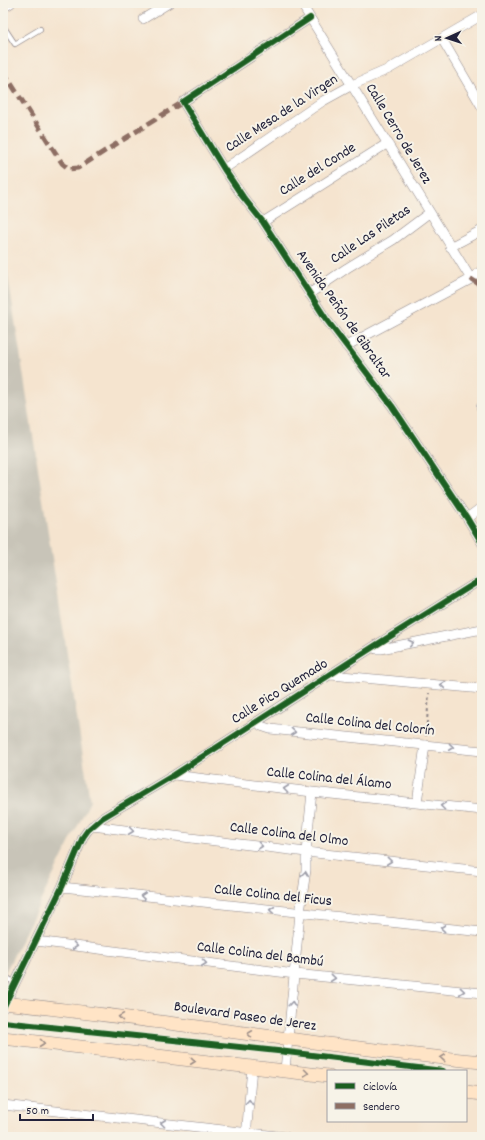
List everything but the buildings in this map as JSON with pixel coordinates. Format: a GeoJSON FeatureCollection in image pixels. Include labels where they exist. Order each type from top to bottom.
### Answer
{"type":"FeatureCollection","features":[{"type":"Feature","properties":{"kind":"main road","name":"Boulevard Paseo de Jerez"},"geometry":{"type":"LineString","coordinates":[[4,1005],[104,1014],[288,1040],[482,1062]]}},
{"type":"Feature","properties":{"kind":"main road"},"geometry":{"type":"LineString","coordinates":[[3,1038],[154,1057],[252,1066],[327,1076]]}},
{"type":"Feature","properties":{"kind":"main road"},"geometry":{"type":"LineString","coordinates":[[467,1092],[482,1094]]}},
{"type":"Feature","properties":{"kind":"street"},"geometry":{"type":"LineString","coordinates":[[3,8],[11,3]]}},
{"type":"Feature","properties":{"kind":"street"},"geometry":{"type":"LineString","coordinates":[[143,19],[169,3]]}},
{"type":"Feature","properties":{"kind":"street","name":"Calle Cerro de Jerez"},"geometry":{"type":"LineString","coordinates":[[301,3],[471,279]]}},
{"type":"Feature","properties":{"kind":"street","name":"Calle Mesa de la Virgen"},"geometry":{"type":"LineString","coordinates":[[224,169],[323,101],[352,85],[388,69],[482,15]]}},
{"type":"Feature","properties":{"kind":"street","name":"Avenida Peñón de Gibraltar"},"geometry":{"type":"LineString","coordinates":[[310,18],[182,102],[243,197],[263,222],[309,294],[346,346],[392,406],[482,543]]}},
{"type":"Feature","properties":{"kind":"street"},"geometry":{"type":"LineString","coordinates":[[442,39],[482,107]]}},
{"type":"Feature","properties":{"kind":"street","name":"Calle del Conde"},"geometry":{"type":"LineString","coordinates":[[263,222],[388,143]]}},
{"type":"Feature","properties":{"kind":"street","name":"Calle Las Piletas"},"geometry":{"type":"LineString","coordinates":[[309,294],[347,268],[393,240],[429,213]]}},
{"type":"Feature","properties":{"kind":"street"},"geometry":{"type":"LineString","coordinates":[[450,247],[482,230]]}},
{"type":"Feature","properties":{"kind":"street"},"geometry":{"type":"LineString","coordinates":[[346,346],[471,279],[482,270]]}},
{"type":"Feature","properties":{"kind":"street"},"geometry":{"type":"LineString","coordinates":[[467,518],[482,508]]}},
{"type":"Feature","properties":{"kind":"street","name":"Calle Pico Quemado"},"geometry":{"type":"LineString","coordinates":[[4,1005],[62,887],[83,837],[92,826],[102,818],[174,775],[482,579]]}},
{"type":"Feature","properties":{"kind":"street"},"geometry":{"type":"LineString","coordinates":[[373,647],[376,649],[381,649],[482,628]]}},
{"type":"Feature","properties":{"kind":"street"},"geometry":{"type":"LineString","coordinates":[[331,675],[482,689]]}},
{"type":"Feature","properties":{"kind":"street","name":"Calle Colina del Colorín"},"geometry":{"type":"LineString","coordinates":[[258,721],[261,726],[270,729],[482,751]]}},
{"type":"Feature","properties":{"kind":"street"},"geometry":{"type":"LineString","coordinates":[[417,803],[425,745]]}},
{"type":"Feature","properties":{"kind":"street","name":"Calle Colina del Álamo"},"geometry":{"type":"LineString","coordinates":[[174,775],[312,792],[482,810]]}},
{"type":"Feature","properties":{"kind":"street"},"geometry":{"type":"LineString","coordinates":[[285,1070],[300,913],[306,870],[306,852],[312,792]]}},
{"type":"Feature","properties":{"kind":"street","name":"Calle Colina del Olmo"},"geometry":{"type":"LineString","coordinates":[[92,826],[306,852],[482,871]]}},
{"type":"Feature","properties":{"kind":"street","name":"Calle Colina del Ficus"},"geometry":{"type":"LineString","coordinates":[[62,887],[482,932]]}},
{"type":"Feature","properties":{"kind":"street","name":"Calle Colina del Bambú"},"geometry":{"type":"LineString","coordinates":[[36,942],[295,974],[482,993]]}},
{"type":"Feature","properties":{"kind":"street"},"geometry":{"type":"LineString","coordinates":[[246,1135],[252,1066]]}},
{"type":"Feature","properties":{"kind":"street"},"geometry":{"type":"LineString","coordinates":[[3,1105],[246,1135],[286,1137]]}},
{"type":"Feature","properties":{"kind":"lane"},"geometry":{"type":"LineString","coordinates":[[3,26],[15,44],[40,29]]}},
{"type":"Feature","properties":{"kind":"lane"},"geometry":{"type":"LineString","coordinates":[[3,975],[15,983]]}},
{"type":"Feature","properties":{"kind":"path"},"geometry":{"type":"LineString","coordinates":[[425,745],[430,683]]}},
{"type":"Feature","properties":{"kind":"shaded area"},"geometry":{"type":"Polygon","coordinates":[[[3,244],[90,801],[3,977],[3,244]]]}},
{"type":"Feature","properties":{"kind":"marked path"},"geometry":{"type":"LineString","coordinates":[[3,71],[62,163],[69,169],[78,168],[183,102]]}},
{"type":"Feature","properties":{"kind":"marked path"},"geometry":{"type":"LineString","coordinates":[[471,279],[482,286]]}},
{"type":"Feature","properties":{"kind":"cycle path"},"geometry":{"type":"LineString","coordinates":[[310,18],[183,102],[224,169],[243,197],[263,222],[326,319],[392,406],[482,543]]}},
{"type":"Feature","properties":{"kind":"cycle path"},"geometry":{"type":"LineString","coordinates":[[3,1008],[62,887],[83,837],[88,830],[102,818],[174,775],[482,579]]}},
{"type":"Feature","properties":{"kind":"cycle path"},"geometry":{"type":"LineString","coordinates":[[3,1022],[287,1052],[435,1070]]}}]}
